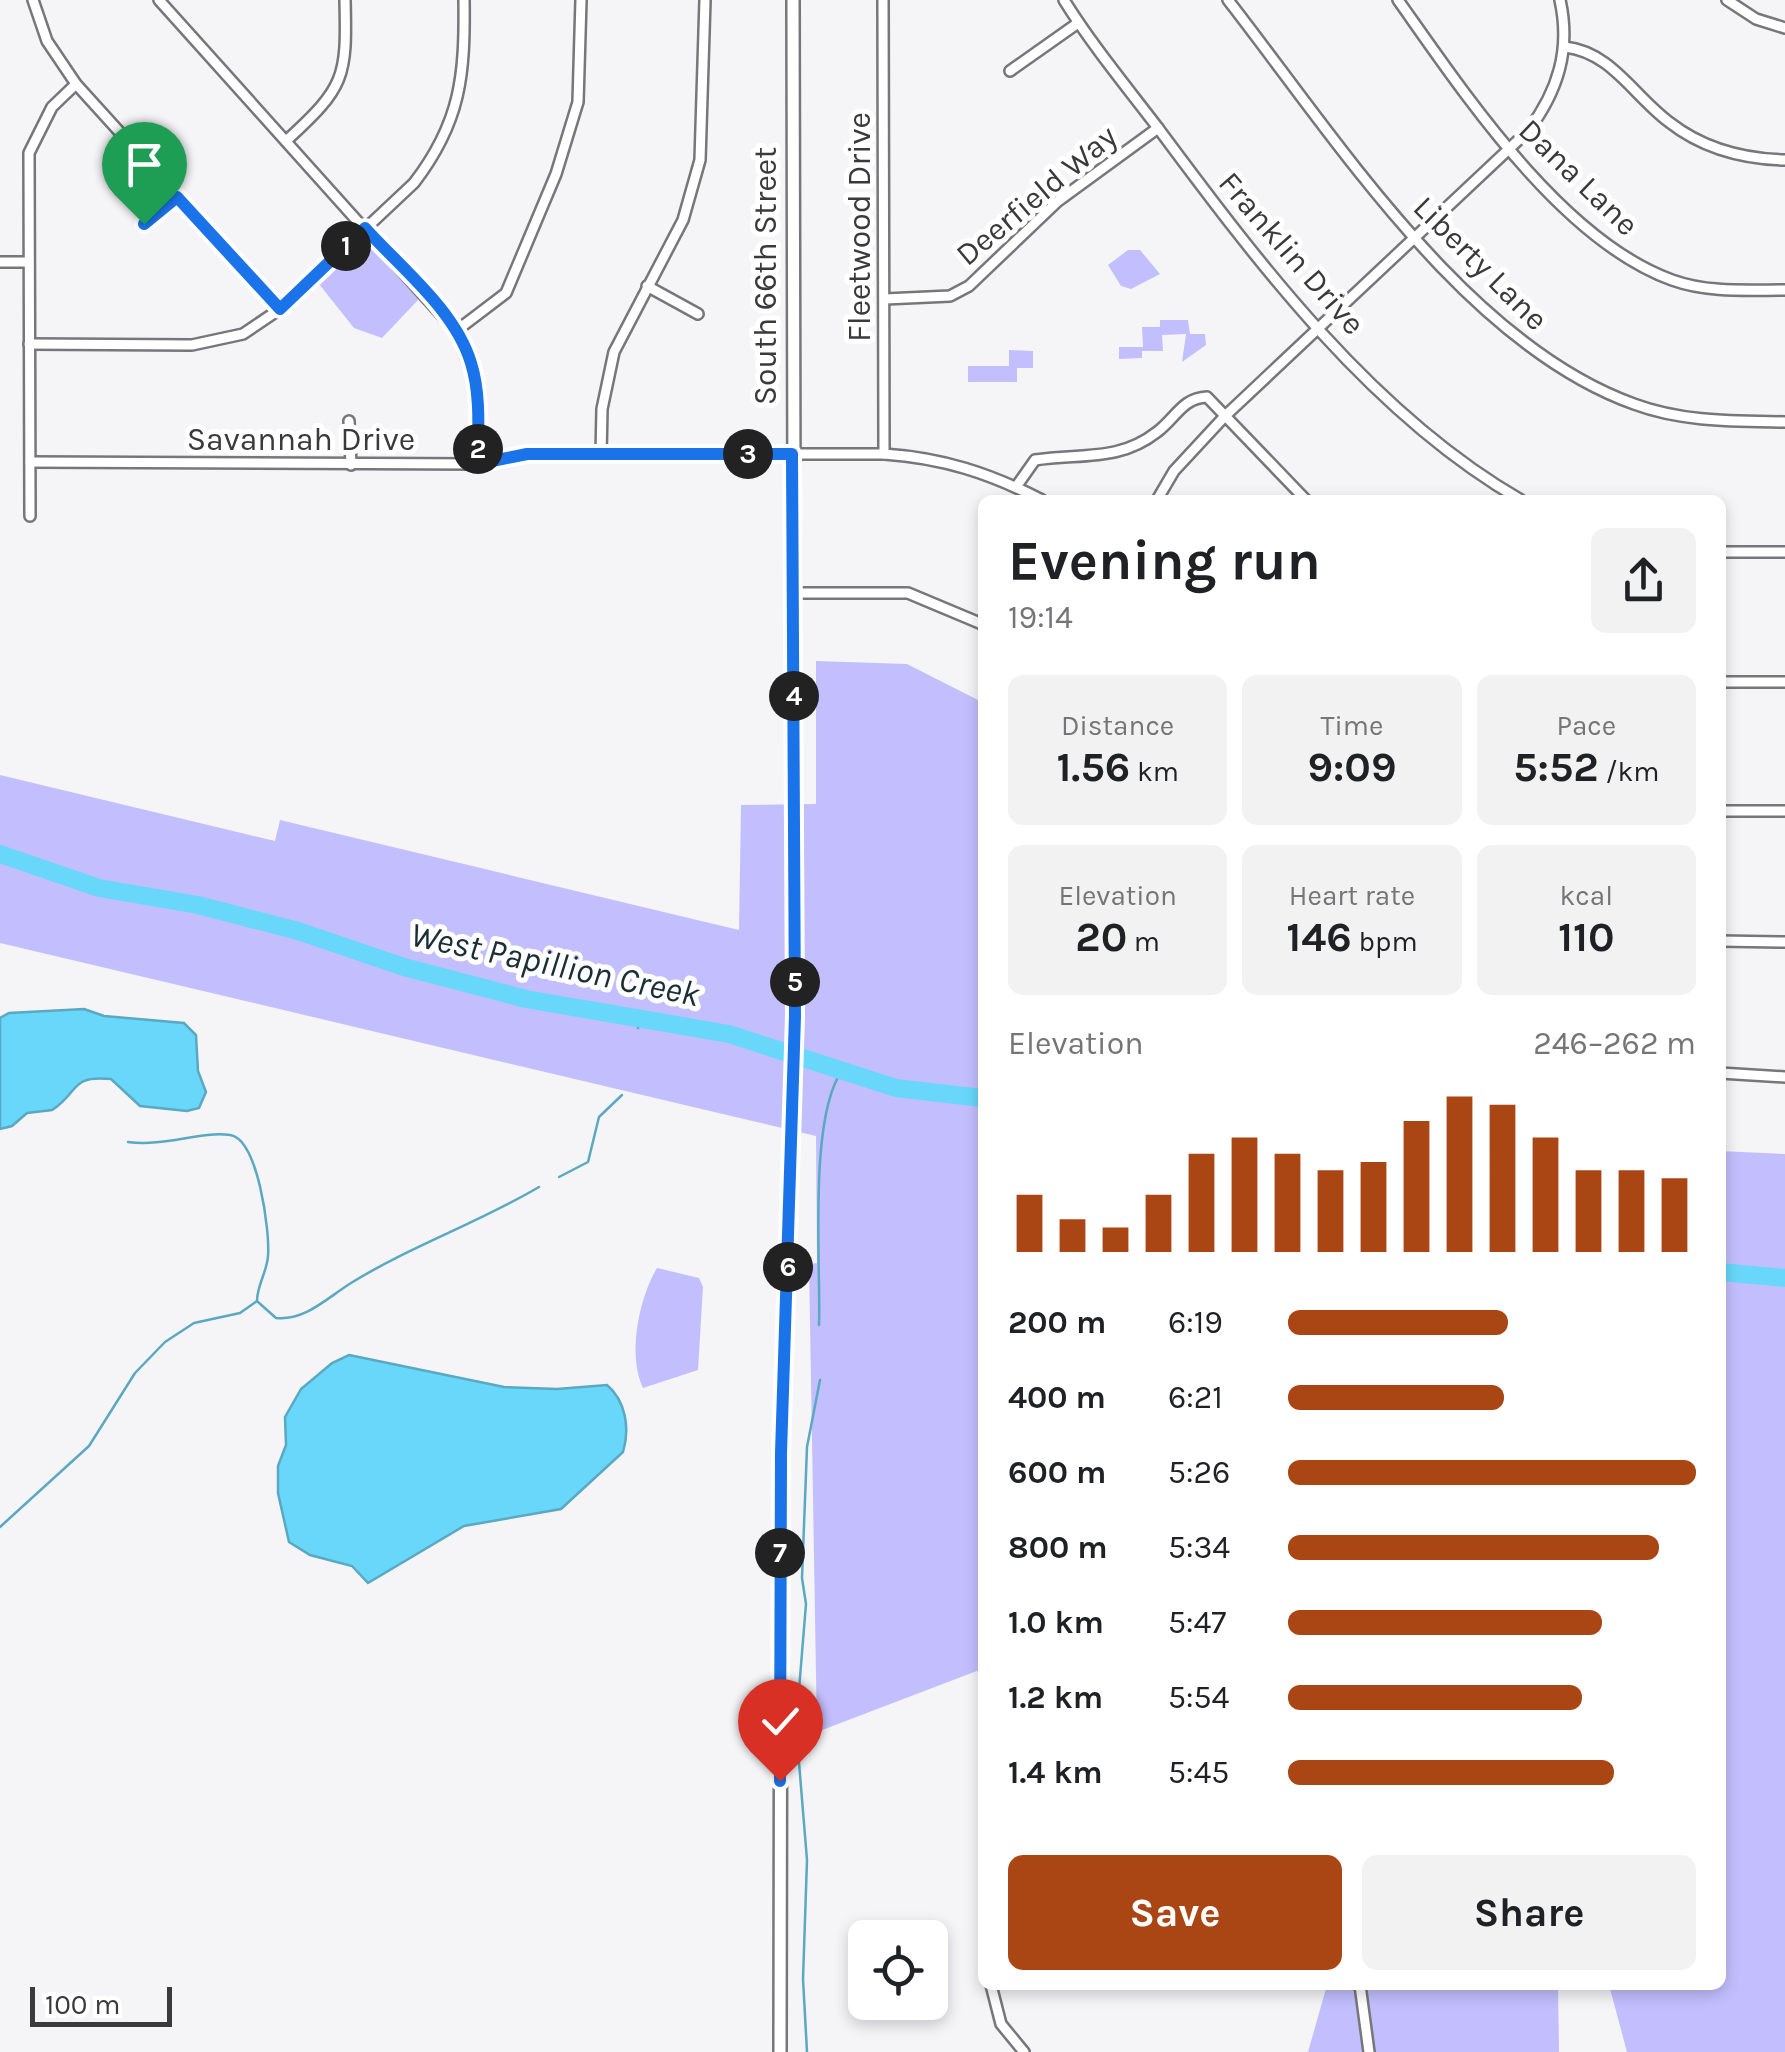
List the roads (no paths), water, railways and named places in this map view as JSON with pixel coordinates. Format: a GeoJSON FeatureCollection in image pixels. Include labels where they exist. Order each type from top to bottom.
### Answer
{"type":"FeatureCollection","features":[{"type":"Feature","properties":{"kind":"street"},"geometry":{"type":"LineString","coordinates":[[33,0],[47,42],[76,84],[280,309]]}},
{"type":"Feature","properties":{"kind":"street"},"geometry":{"type":"LineString","coordinates":[[159,0],[456,331],[475,382],[478,464]]}},
{"type":"Feature","properties":{"kind":"street"},"geometry":{"type":"LineString","coordinates":[[286,141],[338,87],[346,55],[345,0]]}},
{"type":"Feature","properties":{"kind":"street"},"geometry":{"type":"LineString","coordinates":[[29,344],[218,342],[263,323],[414,183],[446,134],[463,76],[464,0]]}},
{"type":"Feature","properties":{"kind":"street"},"geometry":{"type":"LineString","coordinates":[[456,331],[506,293],[556,174],[578,102],[581,0]]}},
{"type":"Feature","properties":{"kind":"street"},"geometry":{"type":"LineString","coordinates":[[601,454],[606,383],[614,352],[682,220],[700,160],[705,0]]}},
{"type":"Feature","properties":{"kind":"street","name":"South 66th Street"},"geometry":{"type":"LineString","coordinates":[[780,2052],[781,1434],[795,1016],[793,0]]}},
{"type":"Feature","properties":{"kind":"street","name":"Fleetwood Drive"},"geometry":{"type":"LineString","coordinates":[[883,0],[884,454]]}},
{"type":"Feature","properties":{"kind":"street","name":"Franklin Drive"},"geometry":{"type":"LineString","coordinates":[[1064,0],[1078,24],[1264,266],[1446,452],[1514,495]]}},
{"type":"Feature","properties":{"kind":"street","name":"Liberty Lane"},"geometry":{"type":"LineString","coordinates":[[1228,0],[1415,236],[1530,351],[1581,382],[1668,414],[1785,422]]}},
{"type":"Feature","properties":{"kind":"street","name":"Dana Lane"},"geometry":{"type":"LineString","coordinates":[[1398,0],[1510,148],[1590,230],[1644,268],[1697,287],[1785,290]]}},
{"type":"Feature","properties":{"kind":"street"},"geometry":{"type":"LineString","coordinates":[[1160,495],[1174,471],[1225,416],[1510,148],[1542,112],[1557,84],[1564,47],[1560,0]]}},
{"type":"Feature","properties":{"kind":"street"},"geometry":{"type":"LineString","coordinates":[[1726,0],[1756,19],[1785,28]]}},
{"type":"Feature","properties":{"kind":"street"},"geometry":{"type":"LineString","coordinates":[[1010,71],[1078,24]]}},
{"type":"Feature","properties":{"kind":"street"},"geometry":{"type":"LineString","coordinates":[[1564,47],[1600,56],[1671,125],[1709,146],[1739,156],[1785,160]]}},
{"type":"Feature","properties":{"kind":"street"},"geometry":{"type":"LineString","coordinates":[[30,516],[29,153],[52,107],[76,84]]}},
{"type":"Feature","properties":{"kind":"street","name":"Deerfield Way"},"geometry":{"type":"LineString","coordinates":[[885,298],[950,296],[968,286],[1058,201],[1158,128]]}},
{"type":"Feature","properties":{"kind":"street"},"geometry":{"type":"LineString","coordinates":[[144,224],[177,197]]}},
{"type":"Feature","properties":{"kind":"street"},"geometry":{"type":"LineString","coordinates":[[0,262],[28,262]]}},
{"type":"Feature","properties":{"kind":"street"},"geometry":{"type":"LineString","coordinates":[[647,286],[698,314]]}},
{"type":"Feature","properties":{"kind":"street"},"geometry":{"type":"LineString","coordinates":[[1016,487],[1035,460],[1107,456],[1130,450],[1159,431],[1196,398],[1208,397],[1301,495]]}},
{"type":"Feature","properties":{"kind":"street"},"geometry":{"type":"LineString","coordinates":[[349,422],[351,464]]}},
{"type":"Feature","properties":{"kind":"street","name":"Savannah Drive"},"geometry":{"type":"LineString","coordinates":[[30,462],[478,464],[527,454],[884,454],[946,460],[1032,495]]}},
{"type":"Feature","properties":{"kind":"street"},"geometry":{"type":"LineString","coordinates":[[1726,552],[1785,552]]}},
{"type":"Feature","properties":{"kind":"street"},"geometry":{"type":"LineString","coordinates":[[794,593],[908,593],[931,599],[978,622]]}},
{"type":"Feature","properties":{"kind":"street"},"geometry":{"type":"LineString","coordinates":[[1726,682],[1785,682]]}},
{"type":"Feature","properties":{"kind":"street"},"geometry":{"type":"LineString","coordinates":[[1726,811],[1785,811]]}},
{"type":"Feature","properties":{"kind":"street"},"geometry":{"type":"LineString","coordinates":[[1726,941],[1785,942]]}},
{"type":"Feature","properties":{"kind":"street"},"geometry":{"type":"LineString","coordinates":[[1726,1074],[1785,1077]]}},
{"type":"Feature","properties":{"kind":"street"},"geometry":{"type":"LineString","coordinates":[[992,1990],[1001,2024],[1024,2052]]}},
{"type":"Feature","properties":{"kind":"street"},"geometry":{"type":"LineString","coordinates":[[1361,1990],[1368,2052]]}},
{"type":"Feature","properties":{"kind":"water"},"geometry":{"type":"Polygon","coordinates":[[[84,1009],[104,1016],[184,1023],[196,1035],[198,1071],[206,1092],[199,1108],[187,1111],[140,1106],[111,1079],[98,1078],[81,1082],[52,1110],[27,1113],[12,1126],[0,1129],[0,1018],[9,1013],[84,1009]]]}},
{"type":"Feature","properties":{"kind":"water"},"geometry":{"type":"Polygon","coordinates":[[[349,1355],[504,1387],[557,1389],[607,1385],[619,1399],[625,1416],[623,1452],[561,1509],[464,1526],[368,1583],[352,1566],[310,1555],[289,1542],[278,1493],[278,1466],[286,1445],[285,1417],[301,1389],[332,1363],[349,1355]]]}},
{"type":"Feature","properties":{"kind":"waterway","name":"West Papillion Creek"},"geometry":{"type":"LineString","coordinates":[[0,854],[99,888],[198,905],[526,999],[729,1034],[896,1088],[978,1098]]}},
{"type":"Feature","properties":{"kind":"waterway"},"geometry":{"type":"LineString","coordinates":[[638,1028],[644,1019]]}},
{"type":"Feature","properties":{"kind":"waterway"},"geometry":{"type":"LineString","coordinates":[[819,1325],[821,1154],[832,1091],[843,1069]]}},
{"type":"Feature","properties":{"kind":"waterway"},"geometry":{"type":"LineString","coordinates":[[559,1177],[588,1162],[599,1117],[622,1095]]}},
{"type":"Feature","properties":{"kind":"waterway"},"geometry":{"type":"LineString","coordinates":[[0,1527],[89,1446],[135,1373],[165,1342],[194,1323],[240,1313],[257,1301],[267,1262],[267,1227],[255,1168],[240,1140],[218,1134],[128,1142]]}},
{"type":"Feature","properties":{"kind":"waterway"},"geometry":{"type":"LineString","coordinates":[[258,1302],[276,1318],[297,1316],[374,1270],[539,1187]]}},
{"type":"Feature","properties":{"kind":"waterway","name":"West Papillion Creek"},"geometry":{"type":"LineString","coordinates":[[1726,1273],[1785,1278]]}},
{"type":"Feature","properties":{"kind":"waterway"},"geometry":{"type":"LineString","coordinates":[[807,2052],[803,1979],[807,1860],[796,1726],[806,1604],[802,1578],[807,1447],[820,1380]]}}]}
